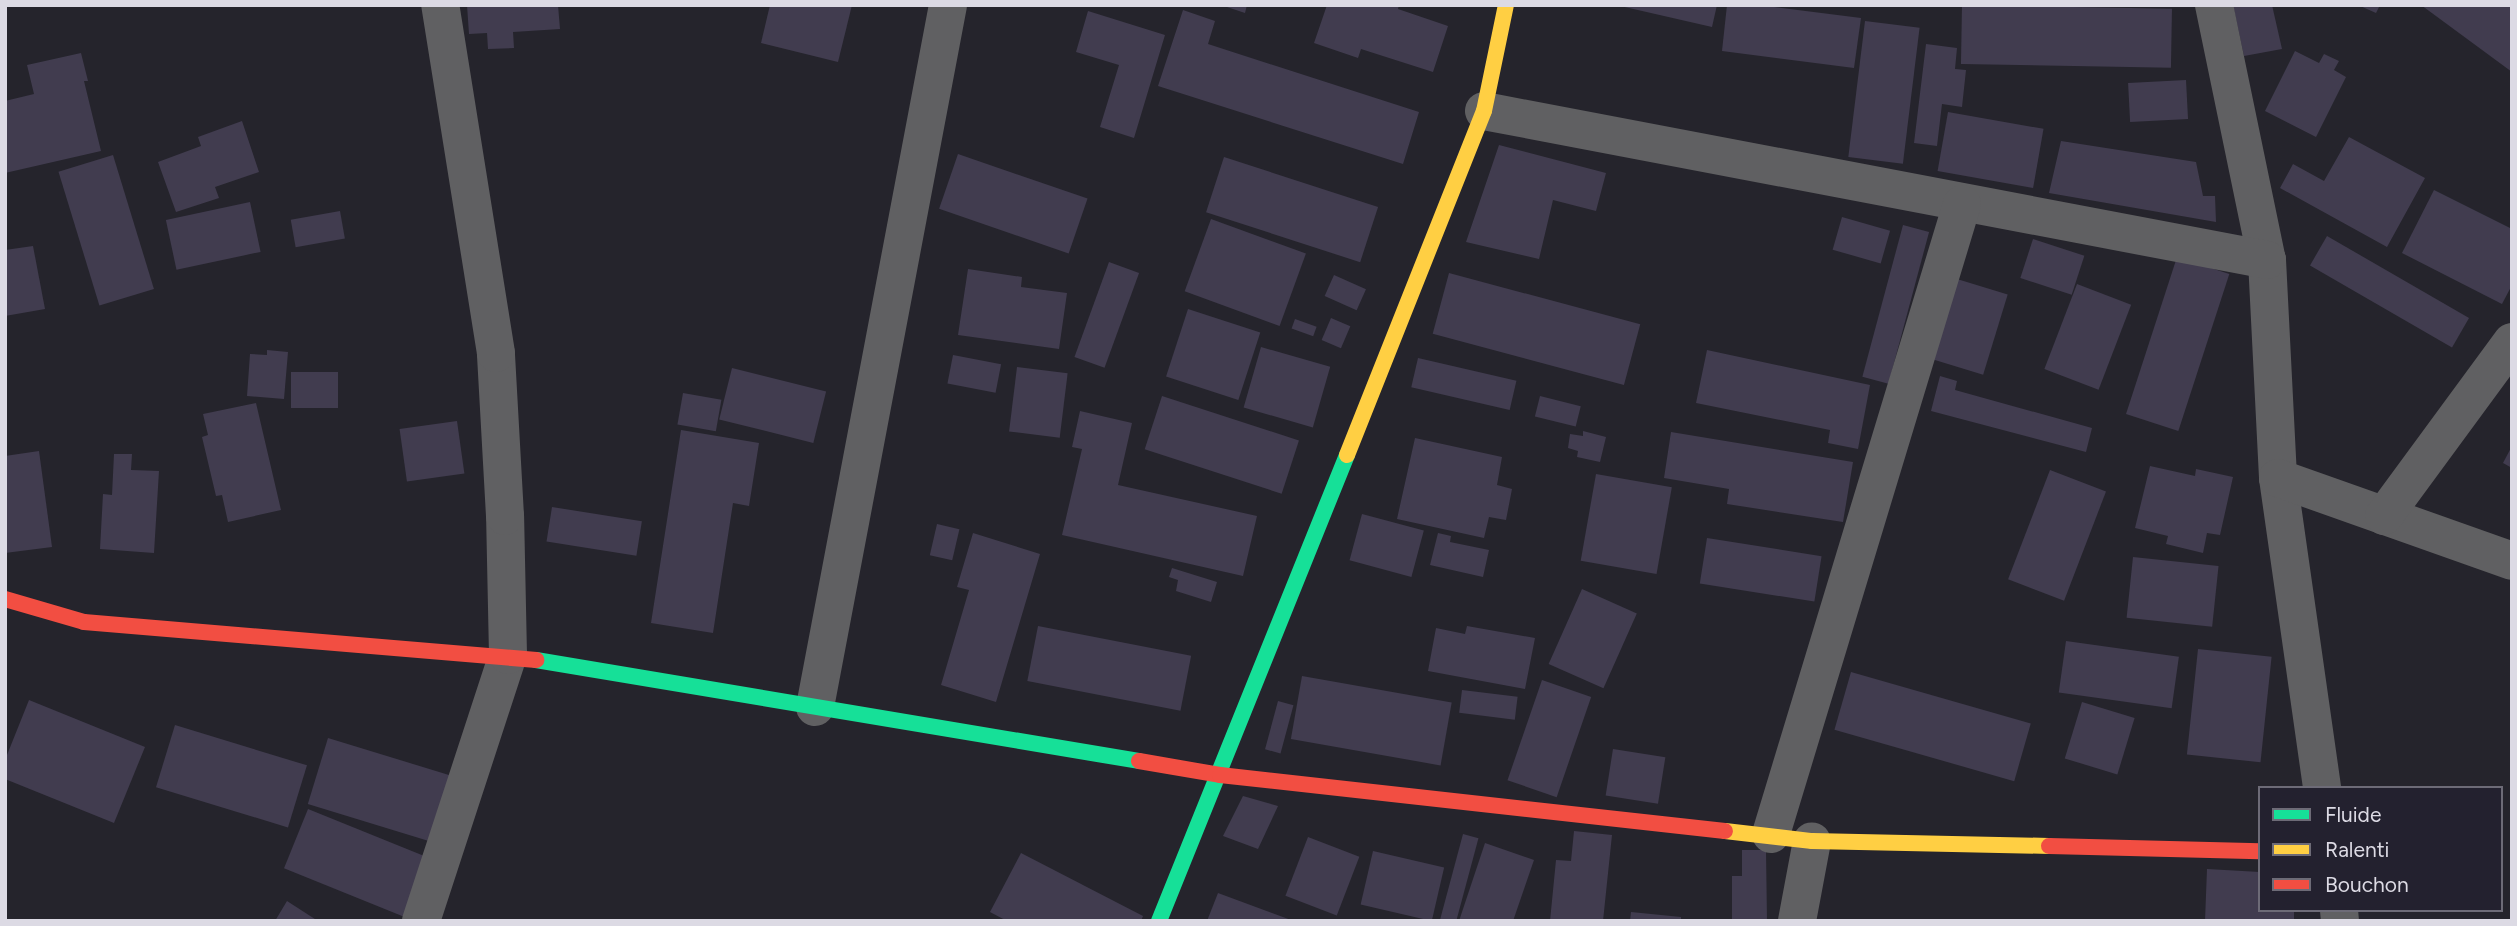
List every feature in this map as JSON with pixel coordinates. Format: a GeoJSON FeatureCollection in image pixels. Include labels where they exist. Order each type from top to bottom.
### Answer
{"type":"FeatureCollection","features":[{"type":"Feature","properties":{"kind":"street"},"geometry":{"type":"LineString","coordinates":[[421,921],[508,655],[505,516],[496,353],[440,5]]}},
{"type":"Feature","properties":{"kind":"street"},"geometry":{"type":"LineString","coordinates":[[815,707],[948,5]]}},
{"type":"Feature","properties":{"kind":"street"},"geometry":{"type":"LineString","coordinates":[[1159,921],[1220,775],[1484,111],[1506,5]]}},
{"type":"Feature","properties":{"kind":"street"},"geometry":{"type":"LineString","coordinates":[[2214,5],[2267,260],[2278,478],[2322,786]]}},
{"type":"Feature","properties":{"kind":"street"},"geometry":{"type":"LineString","coordinates":[[1484,111],[2267,260]]}},
{"type":"Feature","properties":{"kind":"street"},"geometry":{"type":"LineString","coordinates":[[1771,834],[1962,204]]}},
{"type":"Feature","properties":{"kind":"street"},"geometry":{"type":"LineString","coordinates":[[2384,516],[2512,342]]}},
{"type":"Feature","properties":{"kind":"street"},"geometry":{"type":"LineString","coordinates":[[2278,478],[2512,561]]}},
{"type":"Feature","properties":{"kind":"street"},"geometry":{"type":"LineString","coordinates":[[5,599],[84,622],[508,655],[1220,775],[1771,834],[1812,841],[2258,851]]}},
{"type":"Feature","properties":{"kind":"street"},"geometry":{"type":"LineString","coordinates":[[1797,921],[1812,841]]}},
{"type":"Feature","properties":{"kind":"building"},"geometry":{"type":"Polygon","coordinates":[[[467,5],[558,5],[560,29],[513,32],[514,48],[488,49],[487,33],[469,34],[467,5]]]}},
{"type":"Feature","properties":{"kind":"building"},"geometry":{"type":"Polygon","coordinates":[[[770,5],[852,5],[838,62],[761,43],[770,5]]]}},
{"type":"Feature","properties":{"kind":"building"},"geometry":{"type":"Polygon","coordinates":[[[1221,5],[1247,5],[1245,13],[1221,5]]]}},
{"type":"Feature","properties":{"kind":"building"},"geometry":{"type":"Polygon","coordinates":[[[1327,5],[1399,5],[1398,9],[1448,26],[1433,72],[1361,49],[1358,58],[1314,43],[1327,5]]]}},
{"type":"Feature","properties":{"kind":"building"},"geometry":{"type":"Polygon","coordinates":[[[1616,5],[1717,5],[1712,27],[1616,5]]]}},
{"type":"Feature","properties":{"kind":"building"},"geometry":{"type":"Polygon","coordinates":[[[1727,5],[1759,5],[1861,18],[1854,68],[1722,51],[1727,5]]]}},
{"type":"Feature","properties":{"kind":"building"},"geometry":{"type":"Polygon","coordinates":[[[1962,5],[2172,9],[2171,68],[1961,64],[1962,5]]]}},
{"type":"Feature","properties":{"kind":"building"},"geometry":{"type":"Polygon","coordinates":[[[2233,5],[2272,5],[2282,49],[2244,56],[2233,5]]]}},
{"type":"Feature","properties":{"kind":"building"},"geometry":{"type":"Polygon","coordinates":[[[2358,5],[2380,5],[2376,13],[2358,5]]]}},
{"type":"Feature","properties":{"kind":"building"},"geometry":{"type":"Polygon","coordinates":[[[2421,5],[2512,5],[2512,72],[2421,5]]]}},
{"type":"Feature","properties":{"kind":"building"},"geometry":{"type":"Polygon","coordinates":[[[1183,10],[1215,21],[1208,44],[1419,112],[1403,164],[1158,86],[1183,10]]]}},
{"type":"Feature","properties":{"kind":"building"},"geometry":{"type":"Polygon","coordinates":[[[1088,11],[1165,35],[1134,138],[1100,127],[1119,65],[1076,52],[1088,11]]]}},
{"type":"Feature","properties":{"kind":"building"},"geometry":{"type":"Polygon","coordinates":[[[1865,21],[1920,28],[1903,164],[1848,157],[1865,21]]]}},
{"type":"Feature","properties":{"kind":"building"},"geometry":{"type":"Polygon","coordinates":[[[1926,44],[1957,48],[1955,69],[1966,70],[1962,107],[1942,104],[1937,146],[1914,143],[1926,44]]]}},
{"type":"Feature","properties":{"kind":"building"},"geometry":{"type":"Polygon","coordinates":[[[2295,51],[2319,63],[2324,54],[2339,61],[2334,70],[2346,77],[2316,137],[2265,111],[2295,51]]]}},
{"type":"Feature","properties":{"kind":"building"},"geometry":{"type":"Polygon","coordinates":[[[81,53],[88,81],[84,81],[101,151],[5,173],[5,101],[34,94],[27,65],[81,53]]]}},
{"type":"Feature","properties":{"kind":"building"},"geometry":{"type":"Polygon","coordinates":[[[2186,80],[2188,119],[2130,122],[2128,83],[2186,80]]]}},
{"type":"Feature","properties":{"kind":"building"},"geometry":{"type":"Polygon","coordinates":[[[1948,112],[2044,129],[2033,188],[1938,171],[1948,112]]]}},
{"type":"Feature","properties":{"kind":"building"},"geometry":{"type":"Polygon","coordinates":[[[242,121],[259,172],[215,187],[219,198],[176,212],[158,162],[201,146],[198,137],[242,121]]]}},
{"type":"Feature","properties":{"kind":"building"},"geometry":{"type":"Polygon","coordinates":[[[2349,137],[2425,178],[2387,247],[2280,188],[2293,164],[2324,181],[2349,137]]]}},
{"type":"Feature","properties":{"kind":"building"},"geometry":{"type":"Polygon","coordinates":[[[2061,141],[2196,162],[2203,196],[2215,196],[2216,222],[2049,193],[2061,141]]]}},
{"type":"Feature","properties":{"kind":"building"},"geometry":{"type":"Polygon","coordinates":[[[1499,145],[1606,173],[1596,211],[1553,200],[1539,259],[1466,242],[1499,145]]]}},
{"type":"Feature","properties":{"kind":"building"},"geometry":{"type":"Polygon","coordinates":[[[958,154],[1088,199],[1069,253],[939,209],[958,154]]]}},
{"type":"Feature","properties":{"kind":"building"},"geometry":{"type":"Polygon","coordinates":[[[113,155],[154,289],[99,306],[58,172],[113,155]]]}},
{"type":"Feature","properties":{"kind":"building"},"geometry":{"type":"Polygon","coordinates":[[[1224,157],[1378,207],[1360,262],[1206,212],[1224,157]]]}},
{"type":"Feature","properties":{"kind":"building"},"geometry":{"type":"Polygon","coordinates":[[[2434,190],[2512,229],[2512,285],[2502,304],[2402,253],[2434,190]]]}},
{"type":"Feature","properties":{"kind":"building"},"geometry":{"type":"Polygon","coordinates":[[[250,202],[261,252],[176,270],[166,220],[250,202]]]}},
{"type":"Feature","properties":{"kind":"building"},"geometry":{"type":"Polygon","coordinates":[[[340,211],[345,239],[296,247],[291,220],[340,211]]]}},
{"type":"Feature","properties":{"kind":"building"},"geometry":{"type":"Polygon","coordinates":[[[1842,217],[1890,231],[1881,263],[1833,250],[1842,217]]]}},
{"type":"Feature","properties":{"kind":"building"},"geometry":{"type":"Polygon","coordinates":[[[1211,219],[1306,254],[1280,326],[1185,291],[1211,219]]]}},
{"type":"Feature","properties":{"kind":"building"},"geometry":{"type":"Polygon","coordinates":[[[1903,225],[1929,232],[1888,384],[1862,377],[1903,225]]]}},
{"type":"Feature","properties":{"kind":"building"},"geometry":{"type":"Polygon","coordinates":[[[2327,236],[2469,318],[2452,347],[2310,265],[2327,236]]]}},
{"type":"Feature","properties":{"kind":"building"},"geometry":{"type":"Polygon","coordinates":[[[2033,239],[2084,256],[2072,295],[2020,278],[2033,239]]]}},
{"type":"Feature","properties":{"kind":"building"},"geometry":{"type":"Polygon","coordinates":[[[33,246],[45,309],[5,316],[5,250],[33,246]]]}},
{"type":"Feature","properties":{"kind":"building"},"geometry":{"type":"Polygon","coordinates":[[[2177,257],[2229,274],[2178,431],[2126,414],[2177,257]]]}},
{"type":"Feature","properties":{"kind":"building"},"geometry":{"type":"Polygon","coordinates":[[[1109,262],[1139,273],[1105,368],[1074,357],[1109,262]]]}},
{"type":"Feature","properties":{"kind":"building"},"geometry":{"type":"Polygon","coordinates":[[[968,269],[1022,277],[1021,287],[1067,293],[1059,349],[958,335],[968,269]]]}},
{"type":"Feature","properties":{"kind":"building"},"geometry":{"type":"Polygon","coordinates":[[[1449,273],[1640,324],[1624,385],[1433,334],[1449,273]]]}},
{"type":"Feature","properties":{"kind":"building"},"geometry":{"type":"Polygon","coordinates":[[[1334,275],[1366,289],[1357,310],[1325,296],[1334,275]]]}},
{"type":"Feature","properties":{"kind":"building"},"geometry":{"type":"Polygon","coordinates":[[[1957,279],[2008,294],[1983,375],[1932,359],[1957,279]]]}},
{"type":"Feature","properties":{"kind":"building"},"geometry":{"type":"Polygon","coordinates":[[[2077,284],[2131,305],[2099,390],[2044,369],[2077,284]]]}},
{"type":"Feature","properties":{"kind":"building"},"geometry":{"type":"Polygon","coordinates":[[[1188,309],[1260,332],[1238,400],[1166,377],[1188,309]]]}},
{"type":"Feature","properties":{"kind":"building"},"geometry":{"type":"Polygon","coordinates":[[[1331,318],[1350,326],[1341,348],[1322,340],[1331,318]]]}},
{"type":"Feature","properties":{"kind":"building"},"geometry":{"type":"Polygon","coordinates":[[[1295,319],[1317,327],[1313,336],[1292,328],[1295,319]]]}},
{"type":"Feature","properties":{"kind":"building"},"geometry":{"type":"Polygon","coordinates":[[[1261,347],[1330,367],[1313,427],[1244,408],[1261,347]]]}},
{"type":"Feature","properties":{"kind":"building"},"geometry":{"type":"Polygon","coordinates":[[[267,350],[288,352],[284,399],[247,396],[250,354],[267,355],[267,350]]]}},
{"type":"Feature","properties":{"kind":"building"},"geometry":{"type":"Polygon","coordinates":[[[1707,350],[1870,385],[1858,449],[1828,443],[1830,430],[1696,403],[1707,350]]]}},
{"type":"Feature","properties":{"kind":"building"},"geometry":{"type":"Polygon","coordinates":[[[953,355],[1001,364],[996,393],[947,383],[953,355]]]}},
{"type":"Feature","properties":{"kind":"building"},"geometry":{"type":"Polygon","coordinates":[[[1418,358],[1516,381],[1510,410],[1411,387],[1418,358]]]}},
{"type":"Feature","properties":{"kind":"building"},"geometry":{"type":"Polygon","coordinates":[[[1017,367],[1068,373],[1060,438],[1009,432],[1017,367]]]}},
{"type":"Feature","properties":{"kind":"building"},"geometry":{"type":"Polygon","coordinates":[[[732,368],[826,391],[813,443],[719,419],[732,368]]]}},
{"type":"Feature","properties":{"kind":"building"},"geometry":{"type":"Polygon","coordinates":[[[291,372],[338,372],[338,408],[291,408],[291,372]]]}},
{"type":"Feature","properties":{"kind":"building"},"geometry":{"type":"Polygon","coordinates":[[[1940,376],[1957,381],[1955,390],[2092,428],[2086,452],[1931,411],[1940,376]]]}},
{"type":"Feature","properties":{"kind":"building"},"geometry":{"type":"Polygon","coordinates":[[[683,393],[721,400],[716,431],[677,425],[683,393]]]}},
{"type":"Feature","properties":{"kind":"building"},"geometry":{"type":"Polygon","coordinates":[[[1162,396],[1299,440],[1282,494],[1145,449],[1162,396]]]}},
{"type":"Feature","properties":{"kind":"building"},"geometry":{"type":"Polygon","coordinates":[[[1540,396],[1581,406],[1576,427],[1535,416],[1540,396]]]}},
{"type":"Feature","properties":{"kind":"building"},"geometry":{"type":"Polygon","coordinates":[[[256,403],[281,510],[228,522],[222,495],[216,496],[202,437],[208,435],[203,414],[256,403]]]}},
{"type":"Feature","properties":{"kind":"building"},"geometry":{"type":"Polygon","coordinates":[[[1080,411],[1132,423],[1118,485],[1257,516],[1243,576],[1062,535],[1082,449],[1072,447],[1080,411]]]}},
{"type":"Feature","properties":{"kind":"building"},"geometry":{"type":"Polygon","coordinates":[[[457,421],[464,473],[407,482],[400,429],[457,421]]]}},
{"type":"Feature","properties":{"kind":"building"},"geometry":{"type":"Polygon","coordinates":[[[681,430],[759,443],[749,506],[733,503],[713,633],[651,623],[681,430]]]}},
{"type":"Feature","properties":{"kind":"building"},"geometry":{"type":"Polygon","coordinates":[[[1583,431],[1606,437],[1600,462],[1577,457],[1578,451],[1568,448],[1570,434],[1583,436],[1583,431]]]}},
{"type":"Feature","properties":{"kind":"building"},"geometry":{"type":"Polygon","coordinates":[[[1671,432],[1853,462],[1843,522],[1727,504],[1729,489],[1664,478],[1671,432]]]}},
{"type":"Feature","properties":{"kind":"building"},"geometry":{"type":"Polygon","coordinates":[[[1415,438],[1502,457],[1497,485],[1512,489],[1506,520],[1489,517],[1484,538],[1397,519],[1415,438]]]}},
{"type":"Feature","properties":{"kind":"building"},"geometry":{"type":"Polygon","coordinates":[[[2512,446],[2512,468],[2503,463],[2512,446]]]}},
{"type":"Feature","properties":{"kind":"building"},"geometry":{"type":"Polygon","coordinates":[[[39,451],[52,547],[5,553],[5,456],[39,451]]]}},
{"type":"Feature","properties":{"kind":"building"},"geometry":{"type":"Polygon","coordinates":[[[114,454],[132,454],[131,470],[159,471],[154,553],[100,549],[103,494],[112,495],[114,454]]]}},
{"type":"Feature","properties":{"kind":"building"},"geometry":{"type":"Polygon","coordinates":[[[2150,466],[2195,476],[2196,469],[2233,477],[2220,535],[2207,533],[2203,553],[2166,544],[2168,536],[2135,528],[2150,466]]]}},
{"type":"Feature","properties":{"kind":"building"},"geometry":{"type":"Polygon","coordinates":[[[2050,470],[2106,492],[2064,601],[2008,579],[2050,470]]]}},
{"type":"Feature","properties":{"kind":"building"},"geometry":{"type":"Polygon","coordinates":[[[1596,474],[1672,487],[1657,574],[1581,561],[1596,474]]]}},
{"type":"Feature","properties":{"kind":"building"},"geometry":{"type":"Polygon","coordinates":[[[552,507],[642,521],[636,556],[547,542],[552,507]]]}},
{"type":"Feature","properties":{"kind":"building"},"geometry":{"type":"Polygon","coordinates":[[[1362,514],[1424,531],[1411,577],[1350,560],[1362,514]]]}},
{"type":"Feature","properties":{"kind":"building"},"geometry":{"type":"Polygon","coordinates":[[[937,524],[959,529],[952,560],[930,555],[937,524]]]}},
{"type":"Feature","properties":{"kind":"building"},"geometry":{"type":"Polygon","coordinates":[[[973,533],[1040,554],[996,702],[941,685],[969,590],[957,587],[973,533]]]}},
{"type":"Feature","properties":{"kind":"building"},"geometry":{"type":"Polygon","coordinates":[[[1438,533],[1451,536],[1450,542],[1489,550],[1483,577],[1430,565],[1438,533]]]}},
{"type":"Feature","properties":{"kind":"building"},"geometry":{"type":"Polygon","coordinates":[[[1707,538],[1822,556],[1814,602],[1700,583],[1707,538]]]}},
{"type":"Feature","properties":{"kind":"building"},"geometry":{"type":"Polygon","coordinates":[[[2133,557],[2219,566],[2212,627],[2127,618],[2133,557]]]}},
{"type":"Feature","properties":{"kind":"building"},"geometry":{"type":"Polygon","coordinates":[[[1172,568],[1217,582],[1211,602],[1176,591],[1178,580],[1169,577],[1172,568]]]}},
{"type":"Feature","properties":{"kind":"building"},"geometry":{"type":"Polygon","coordinates":[[[1582,589],[1637,613],[1603,688],[1549,664],[1582,589]]]}},
{"type":"Feature","properties":{"kind":"building"},"geometry":{"type":"Polygon","coordinates":[[[1038,626],[1191,656],[1180,711],[1027,681],[1038,626]]]}},
{"type":"Feature","properties":{"kind":"building"},"geometry":{"type":"Polygon","coordinates":[[[1467,626],[1535,638],[1525,689],[1428,671],[1436,628],[1465,634],[1467,626]]]}},
{"type":"Feature","properties":{"kind":"building"},"geometry":{"type":"Polygon","coordinates":[[[2066,641],[2179,657],[2172,708],[2059,692],[2066,641]]]}},
{"type":"Feature","properties":{"kind":"building"},"geometry":{"type":"Polygon","coordinates":[[[2198,649],[2272,657],[2261,762],[2187,754],[2198,649]]]}},
{"type":"Feature","properties":{"kind":"building"},"geometry":{"type":"Polygon","coordinates":[[[1851,672],[2031,724],[2014,781],[1834,730],[1851,672]]]}},
{"type":"Feature","properties":{"kind":"building"},"geometry":{"type":"Polygon","coordinates":[[[1302,676],[1452,702],[1441,765],[1291,739],[1302,676]]]}},
{"type":"Feature","properties":{"kind":"building"},"geometry":{"type":"Polygon","coordinates":[[[1542,680],[1591,697],[1557,797],[1507,780],[1542,680]]]}},
{"type":"Feature","properties":{"kind":"building"},"geometry":{"type":"Polygon","coordinates":[[[1462,690],[1518,697],[1515,720],[1459,713],[1462,690]]]}},
{"type":"Feature","properties":{"kind":"building"},"geometry":{"type":"Polygon","coordinates":[[[29,700],[145,747],[114,823],[5,779],[5,760],[29,700]]]}},
{"type":"Feature","properties":{"kind":"building"},"geometry":{"type":"Polygon","coordinates":[[[1278,701],[1293,705],[1281,753],[1265,749],[1278,701]]]}},
{"type":"Feature","properties":{"kind":"building"},"geometry":{"type":"Polygon","coordinates":[[[2082,702],[2135,718],[2117,775],[2065,758],[2082,702]]]}},
{"type":"Feature","properties":{"kind":"building"},"geometry":{"type":"Polygon","coordinates":[[[175,725],[307,765],[288,828],[156,787],[175,725]]]}},
{"type":"Feature","properties":{"kind":"building"},"geometry":{"type":"Polygon","coordinates":[[[328,738],[451,776],[431,842],[308,804],[328,738]]]}},
{"type":"Feature","properties":{"kind":"building"},"geometry":{"type":"Polygon","coordinates":[[[1613,749],[1665,757],[1658,804],[1606,795],[1613,749]]]}},
{"type":"Feature","properties":{"kind":"building"},"geometry":{"type":"Polygon","coordinates":[[[1243,796],[1278,806],[1258,849],[1223,836],[1243,796]]]}},
{"type":"Feature","properties":{"kind":"building"},"geometry":{"type":"Polygon","coordinates":[[[308,809],[432,859],[408,919],[284,868],[308,809]]]}},
{"type":"Feature","properties":{"kind":"building"},"geometry":{"type":"Polygon","coordinates":[[[1574,831],[1612,835],[1603,921],[1550,921],[1556,860],[1571,861],[1574,831]]]}},
{"type":"Feature","properties":{"kind":"building"},"geometry":{"type":"Polygon","coordinates":[[[1463,834],[1478,838],[1456,921],[1440,921],[1463,834]]]}},
{"type":"Feature","properties":{"kind":"building"},"geometry":{"type":"Polygon","coordinates":[[[1308,837],[1359,857],[1337,916],[1285,896],[1308,837]]]}},
{"type":"Feature","properties":{"kind":"building"},"geometry":{"type":"Polygon","coordinates":[[[1485,843],[1534,860],[1513,921],[1459,921],[1485,843]]]}},
{"type":"Feature","properties":{"kind":"building"},"geometry":{"type":"Polygon","coordinates":[[[1742,850],[1766,850],[1767,921],[1732,921],[1732,876],[1742,876],[1742,850]]]}},
{"type":"Feature","properties":{"kind":"building"},"geometry":{"type":"Polygon","coordinates":[[[1373,851],[1444,867],[1432,921],[1361,905],[1373,851]]]}},
{"type":"Feature","properties":{"kind":"building"},"geometry":{"type":"Polygon","coordinates":[[[1021,853],[1143,916],[1141,921],[1007,921],[990,912],[1021,853]]]}},
{"type":"Feature","properties":{"kind":"building"},"geometry":{"type":"Polygon","coordinates":[[[2207,869],[2258,872],[2258,912],[2294,912],[2294,921],[2205,921],[2207,869]]]}},
{"type":"Feature","properties":{"kind":"building"},"geometry":{"type":"Polygon","coordinates":[[[1218,893],[1291,920],[1291,921],[1207,921],[1218,893]]]}},
{"type":"Feature","properties":{"kind":"building"},"geometry":{"type":"Polygon","coordinates":[[[287,901],[318,921],[275,921],[287,901]]]}},
{"type":"Feature","properties":{"kind":"building"},"geometry":{"type":"Polygon","coordinates":[[[1631,912],[1681,917],[1681,921],[1630,921],[1631,912]]]}},
{"type":"Feature","properties":{"kind":"traffic: fast"},"geometry":{"type":"LineString","coordinates":[[1159,921],[1347,455]]}},
{"type":"Feature","properties":{"kind":"traffic: fast"},"geometry":{"type":"LineString","coordinates":[[536,660],[1139,761]]}},
{"type":"Feature","properties":{"kind":"traffic: slow"},"geometry":{"type":"LineString","coordinates":[[1347,455],[1484,111],[1506,5]]}},
{"type":"Feature","properties":{"kind":"traffic: slow"},"geometry":{"type":"LineString","coordinates":[[1725,831],[1812,841],[2049,846]]}},
{"type":"Feature","properties":{"kind":"traffic: jam"},"geometry":{"type":"LineString","coordinates":[[5,599],[84,622],[536,660]]}},
{"type":"Feature","properties":{"kind":"traffic: jam"},"geometry":{"type":"LineString","coordinates":[[1139,761],[1220,775],[1725,831]]}},
{"type":"Feature","properties":{"kind":"traffic: jam"},"geometry":{"type":"LineString","coordinates":[[2049,846],[2258,851]]}}]}
